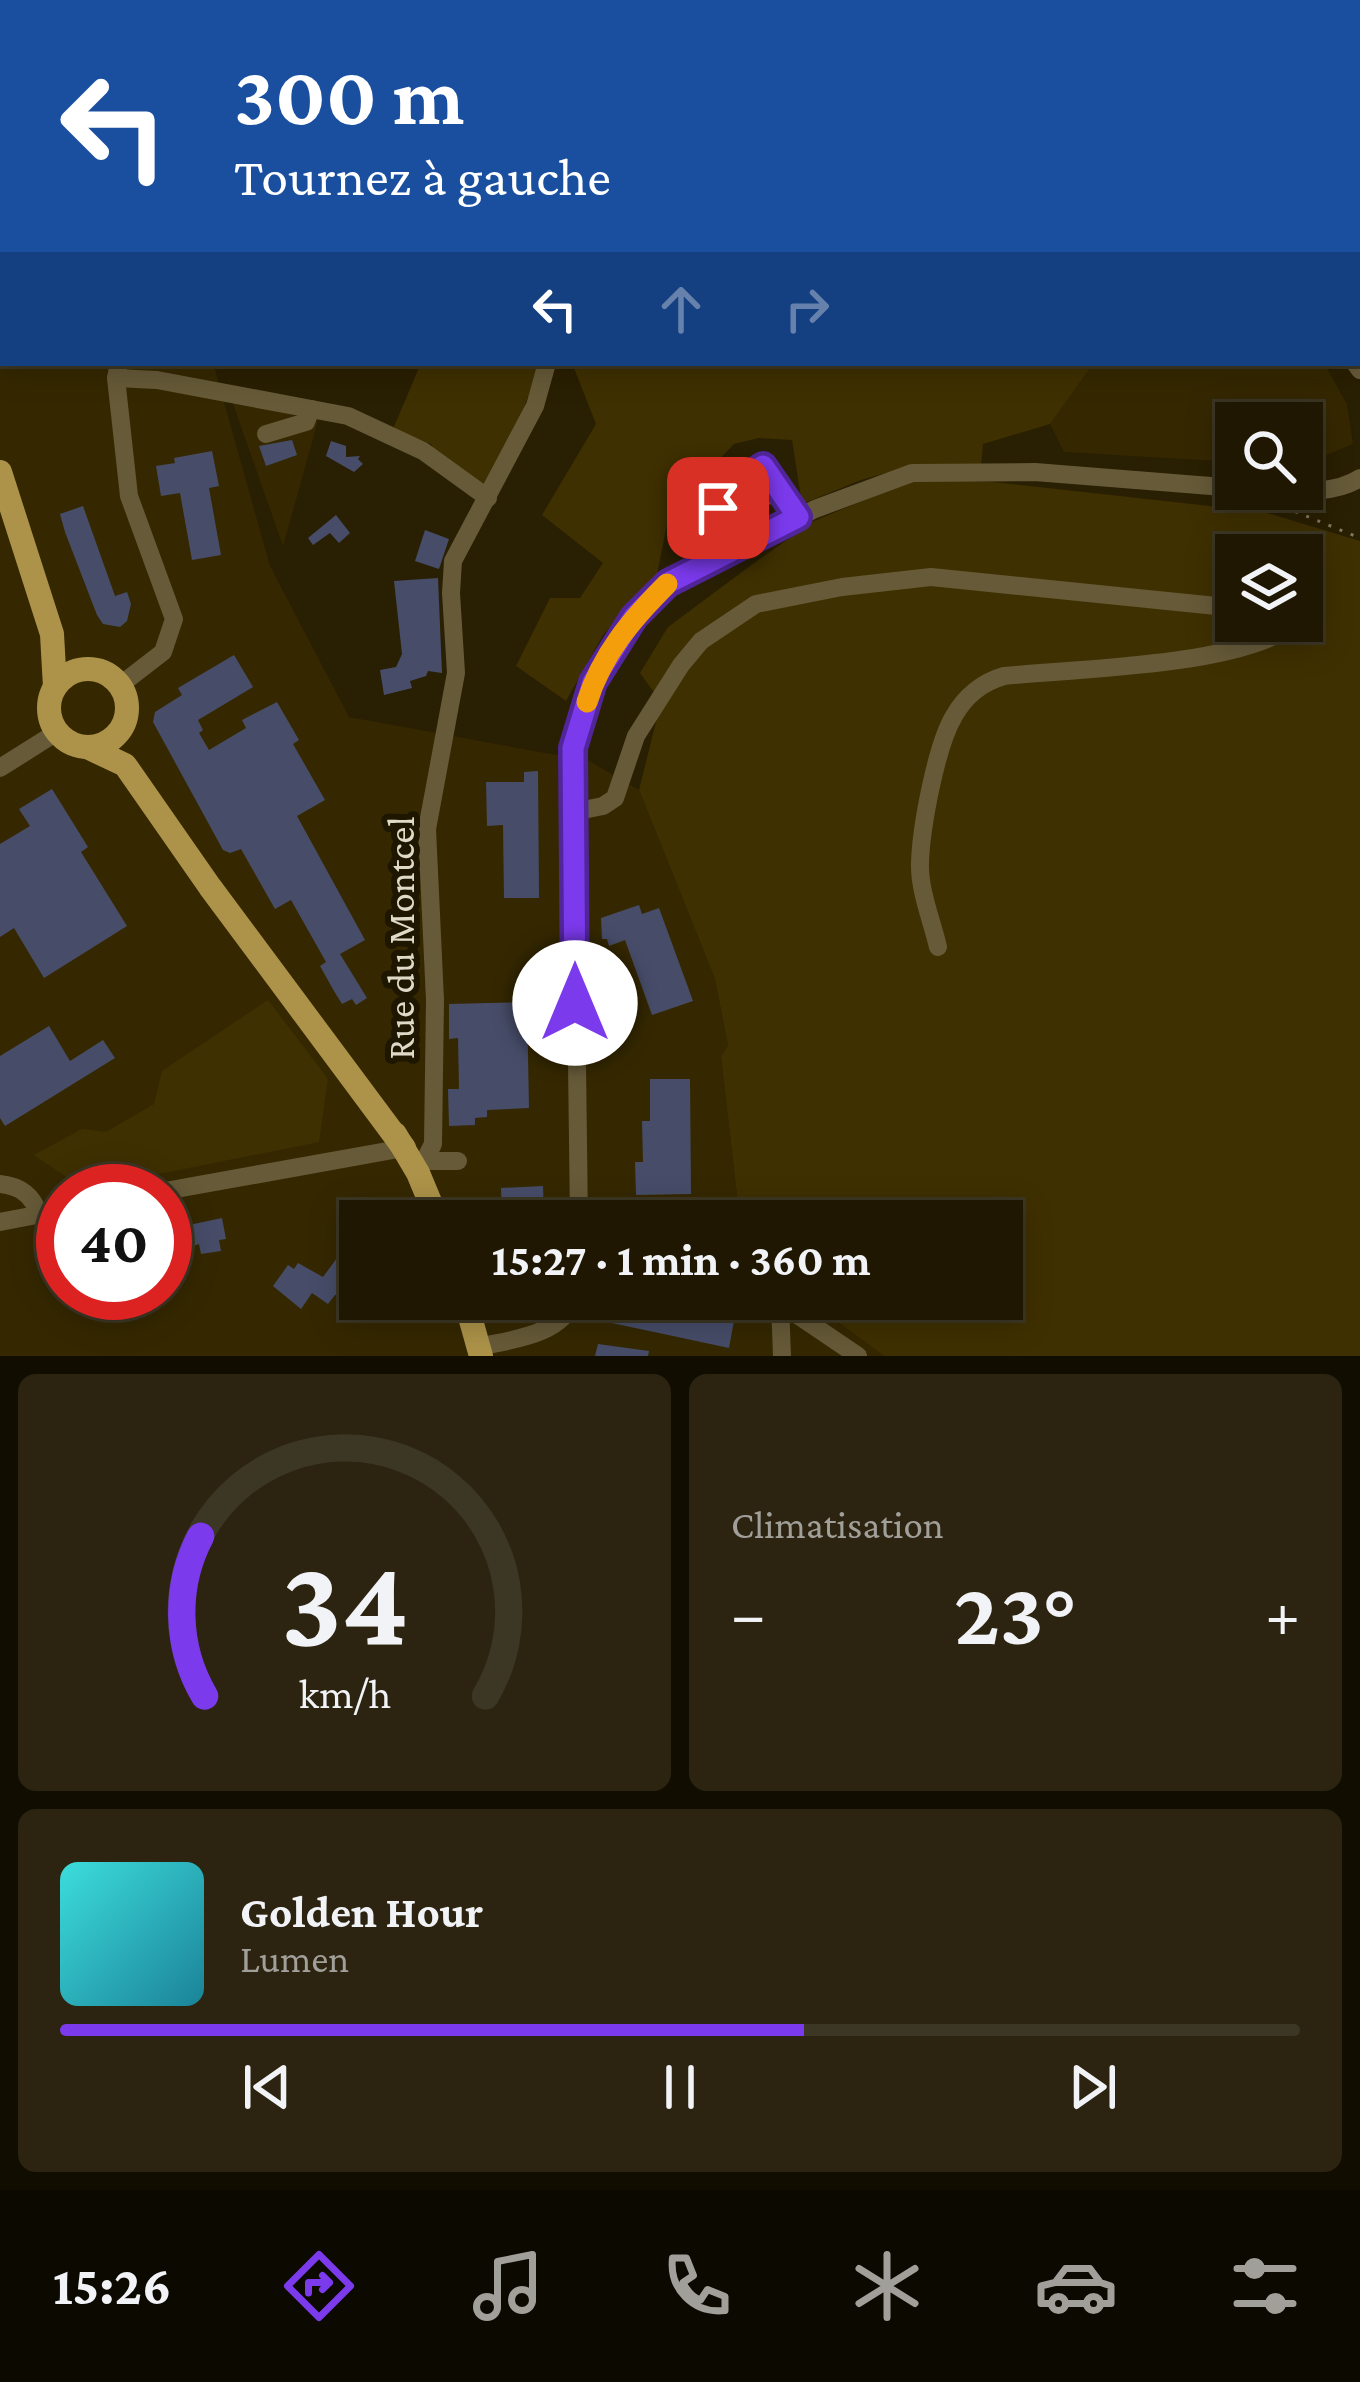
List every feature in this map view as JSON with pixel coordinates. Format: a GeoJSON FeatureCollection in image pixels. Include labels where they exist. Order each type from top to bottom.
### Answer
{"type":"FeatureCollection","features":[{"type":"Feature","properties":{"kind":"main road"},"geometry":{"type":"LineString","coordinates":[[0,472],[52,634],[55,687],[49,710],[57,732],[65,740],[125,765]]}},
{"type":"Feature","properties":{"kind":"main road"},"geometry":{"type":"LineString","coordinates":[[52,634],[91,669]]}},
{"type":"Feature","properties":{"kind":"main road"},"geometry":{"type":"LineString","coordinates":[[55,687],[70,673],[91,669],[119,686],[126,707],[120,729],[125,765],[210,887],[404,1148],[423,1167],[432,1200]]}},
{"type":"Feature","properties":{"kind":"main road"},"geometry":{"type":"LineString","coordinates":[[87,747],[106,742],[120,729]]}},
{"type":"Feature","properties":{"kind":"main road"},"geometry":{"type":"LineString","coordinates":[[471,1320],[480,1352]]}},
{"type":"Feature","properties":{"kind":"street","name":"Rue du Montcel"},"geometry":{"type":"LineString","coordinates":[[423,1167],[433,1144],[435,1000],[427,829],[457,673],[453,561],[535,406],[546,366]]}},
{"type":"Feature","properties":{"kind":"street"},"geometry":{"type":"LineString","coordinates":[[119,686],[163,652],[174,619],[129,496],[117,370],[348,416],[423,451],[488,498]]}},
{"type":"Feature","properties":{"kind":"street"},"geometry":{"type":"LineString","coordinates":[[266,434],[305,422],[311,409]]}},
{"type":"Feature","properties":{"kind":"street"},"geometry":{"type":"LineString","coordinates":[[578,1200],[573,748],[593,682],[634,617],[668,583],[792,510],[913,473],[1035,472],[1215,486]]}},
{"type":"Feature","properties":{"kind":"street"},"geometry":{"type":"LineString","coordinates":[[1323,488],[1360,478]]}},
{"type":"Feature","properties":{"kind":"street"},"geometry":{"type":"LineString","coordinates":[[573,812],[603,806],[614,798],[636,736],[681,665],[701,641],[756,604],[842,586],[931,577],[1215,606]]}},
{"type":"Feature","properties":{"kind":"street"},"geometry":{"type":"LineString","coordinates":[[938,947],[919,868],[934,778],[952,718],[968,698],[987,681],[1004,676],[1194,657],[1256,642]]}},
{"type":"Feature","properties":{"kind":"street"},"geometry":{"type":"LineString","coordinates":[[0,768],[57,732]]}},
{"type":"Feature","properties":{"kind":"street"},"geometry":{"type":"LineString","coordinates":[[192,1186],[404,1148]]}},
{"type":"Feature","properties":{"kind":"street"},"geometry":{"type":"LineString","coordinates":[[423,1167],[458,1161]]}},
{"type":"Feature","properties":{"kind":"street"},"geometry":{"type":"LineString","coordinates":[[0,1184],[18,1188],[36,1209]]}},
{"type":"Feature","properties":{"kind":"street"},"geometry":{"type":"LineString","coordinates":[[0,1222],[36,1216]]}},
{"type":"Feature","properties":{"kind":"street"},"geometry":{"type":"LineString","coordinates":[[480,1352],[560,1320]]}},
{"type":"Feature","properties":{"kind":"street"},"geometry":{"type":"LineString","coordinates":[[779,1320],[782,1356]]}},
{"type":"Feature","properties":{"kind":"street"},"geometry":{"type":"LineString","coordinates":[[805,1320],[857,1356]]}},
{"type":"Feature","properties":{"kind":"path"},"geometry":{"type":"LineString","coordinates":[[1291,510],[1360,538]]}},
{"type":"Feature","properties":{"kind":"shaded area"},"geometry":{"type":"Polygon","coordinates":[[[0,366],[214,366],[270,566],[349,717],[589,761],[639,790],[715,979],[728,1047],[721,1058],[738,1200],[339,1200],[339,1320],[835,1320],[884,1356],[0,1356],[0,366]]]}},
{"type":"Feature","properties":{"kind":"shaded area"},"geometry":{"type":"Polygon","coordinates":[[[420,366],[539,366],[516,430],[484,488],[436,455],[431,444],[393,429],[420,366]]]}},
{"type":"Feature","properties":{"kind":"shaded area"},"geometry":{"type":"Polygon","coordinates":[[[573,366],[1092,366],[1050,424],[983,444],[981,466],[912,466],[802,504],[792,440],[759,438],[734,444],[670,510],[657,574],[603,635],[566,701],[516,666],[550,598],[580,598],[603,563],[542,515],[596,424],[573,366]]]}},
{"type":"Feature","properties":{"kind":"shaded area"},"geometry":{"type":"Polygon","coordinates":[[[1092,366],[1326,366],[1347,404],[1353,444],[1323,456],[1323,402],[1215,402],[1215,461],[1064,452],[1050,424],[1092,366]]]}},
{"type":"Feature","properties":{"kind":"shaded area"},"geometry":{"type":"Polygon","coordinates":[[[232,401],[318,421],[283,546],[232,401]]]}},
{"type":"Feature","properties":{"kind":"shaded area"},"geometry":{"type":"Polygon","coordinates":[[[915,479],[993,482],[1264,512],[1360,541],[1360,1356],[884,1356],[835,1320],[1023,1320],[1023,1200],[738,1200],[721,1057],[728,1046],[715,979],[639,790],[661,702],[640,673],[668,627],[814,521],[915,479]]]}},
{"type":"Feature","properties":{"kind":"shaded area"},"geometry":{"type":"Polygon","coordinates":[[[268,1000],[328,1079],[319,1142],[192,1167],[47,1164],[34,1155],[82,1129],[106,1132],[154,1104],[162,1071],[268,1000]]]}},
{"type":"Feature","properties":{"kind":"building"},"geometry":{"type":"Polygon","coordinates":[[[292,440],[297,455],[266,466],[259,446],[292,440]]]}},
{"type":"Feature","properties":{"kind":"building"},"geometry":{"type":"Polygon","coordinates":[[[331,441],[346,446],[346,457],[360,456],[363,464],[354,472],[326,456],[331,441]]]}},
{"type":"Feature","properties":{"kind":"building"},"geometry":{"type":"Polygon","coordinates":[[[212,451],[219,486],[209,488],[221,555],[192,560],[180,493],[161,496],[156,466],[212,451]]]}},
{"type":"Feature","properties":{"kind":"building"},"geometry":{"type":"Polygon","coordinates":[[[83,506],[115,596],[127,592],[131,604],[127,621],[120,627],[103,624],[97,615],[65,532],[60,514],[83,506]]]}},
{"type":"Feature","properties":{"kind":"building"},"geometry":{"type":"Polygon","coordinates":[[[336,515],[350,533],[339,543],[330,533],[313,545],[308,538],[336,515]]]}},
{"type":"Feature","properties":{"kind":"building"},"geometry":{"type":"Polygon","coordinates":[[[425,530],[449,539],[439,569],[415,561],[425,530]]]}},
{"type":"Feature","properties":{"kind":"building"},"geometry":{"type":"Polygon","coordinates":[[[438,578],[442,673],[428,671],[410,681],[412,688],[384,695],[380,670],[396,667],[402,654],[394,581],[438,578]]]}},
{"type":"Feature","properties":{"kind":"building"},"geometry":{"type":"Polygon","coordinates":[[[234,655],[253,687],[198,720],[203,730],[199,733],[209,750],[246,728],[242,720],[277,702],[299,740],[293,744],[325,800],[297,816],[365,940],[340,954],[367,998],[356,1005],[352,999],[342,1004],[320,966],[326,962],[291,900],[275,909],[241,849],[223,850],[153,722],[155,712],[182,695],[178,688],[234,655]]]}},
{"type":"Feature","properties":{"kind":"building"},"geometry":{"type":"Polygon","coordinates":[[[538,771],[539,898],[504,898],[503,825],[487,826],[486,782],[524,782],[524,772],[538,771]]]}},
{"type":"Feature","properties":{"kind":"building"},"geometry":{"type":"Polygon","coordinates":[[[52,789],[88,847],[81,852],[127,926],[44,978],[14,928],[0,937],[0,844],[30,826],[19,809],[52,789]]]}},
{"type":"Feature","properties":{"kind":"building"},"geometry":{"type":"Polygon","coordinates":[[[639,905],[642,914],[659,908],[693,1001],[652,1015],[625,940],[609,946],[602,939],[601,918],[639,905]]]}},
{"type":"Feature","properties":{"kind":"building"},"geometry":{"type":"Polygon","coordinates":[[[527,1002],[529,1108],[487,1110],[487,1117],[475,1118],[475,1125],[449,1126],[448,1089],[459,1089],[458,1038],[449,1039],[449,1004],[527,1002]]]}},
{"type":"Feature","properties":{"kind":"building"},"geometry":{"type":"Polygon","coordinates":[[[49,1026],[70,1061],[103,1040],[115,1058],[5,1126],[0,1118],[0,1056],[49,1026]]]}},
{"type":"Feature","properties":{"kind":"building"},"geometry":{"type":"Polygon","coordinates":[[[650,1079],[690,1079],[691,1194],[636,1195],[635,1162],[643,1162],[642,1121],[650,1121],[650,1079]]]}},
{"type":"Feature","properties":{"kind":"building"},"geometry":{"type":"Polygon","coordinates":[[[543,1186],[543,1200],[501,1200],[501,1188],[543,1186]]]}},
{"type":"Feature","properties":{"kind":"building"},"geometry":{"type":"Polygon","coordinates":[[[222,1218],[226,1239],[219,1240],[221,1251],[201,1254],[199,1244],[193,1246],[192,1224],[222,1218]]]}},
{"type":"Feature","properties":{"kind":"building"},"geometry":{"type":"Polygon","coordinates":[[[339,1255],[339,1294],[328,1304],[312,1293],[301,1309],[273,1286],[288,1265],[294,1269],[298,1263],[323,1277],[339,1255]]]}},
{"type":"Feature","properties":{"kind":"building"},"geometry":{"type":"Polygon","coordinates":[[[613,1320],[734,1320],[729,1348],[613,1320]]]}},
{"type":"Feature","properties":{"kind":"building"},"geometry":{"type":"Polygon","coordinates":[[[598,1344],[649,1351],[648,1356],[595,1356],[598,1344]]]}},
{"type":"Feature","properties":{"kind":"slow traffic"},"geometry":{"type":"LineString","coordinates":[[587,702],[614,645],[667,584]]}},
{"type":"Feature","properties":{"kind":"route"},"geometry":{"type":"LineString","coordinates":[[575,1003],[573,748],[593,682],[634,617],[668,583],[798,517],[763,466],[714,501],[718,508]]}}]}
